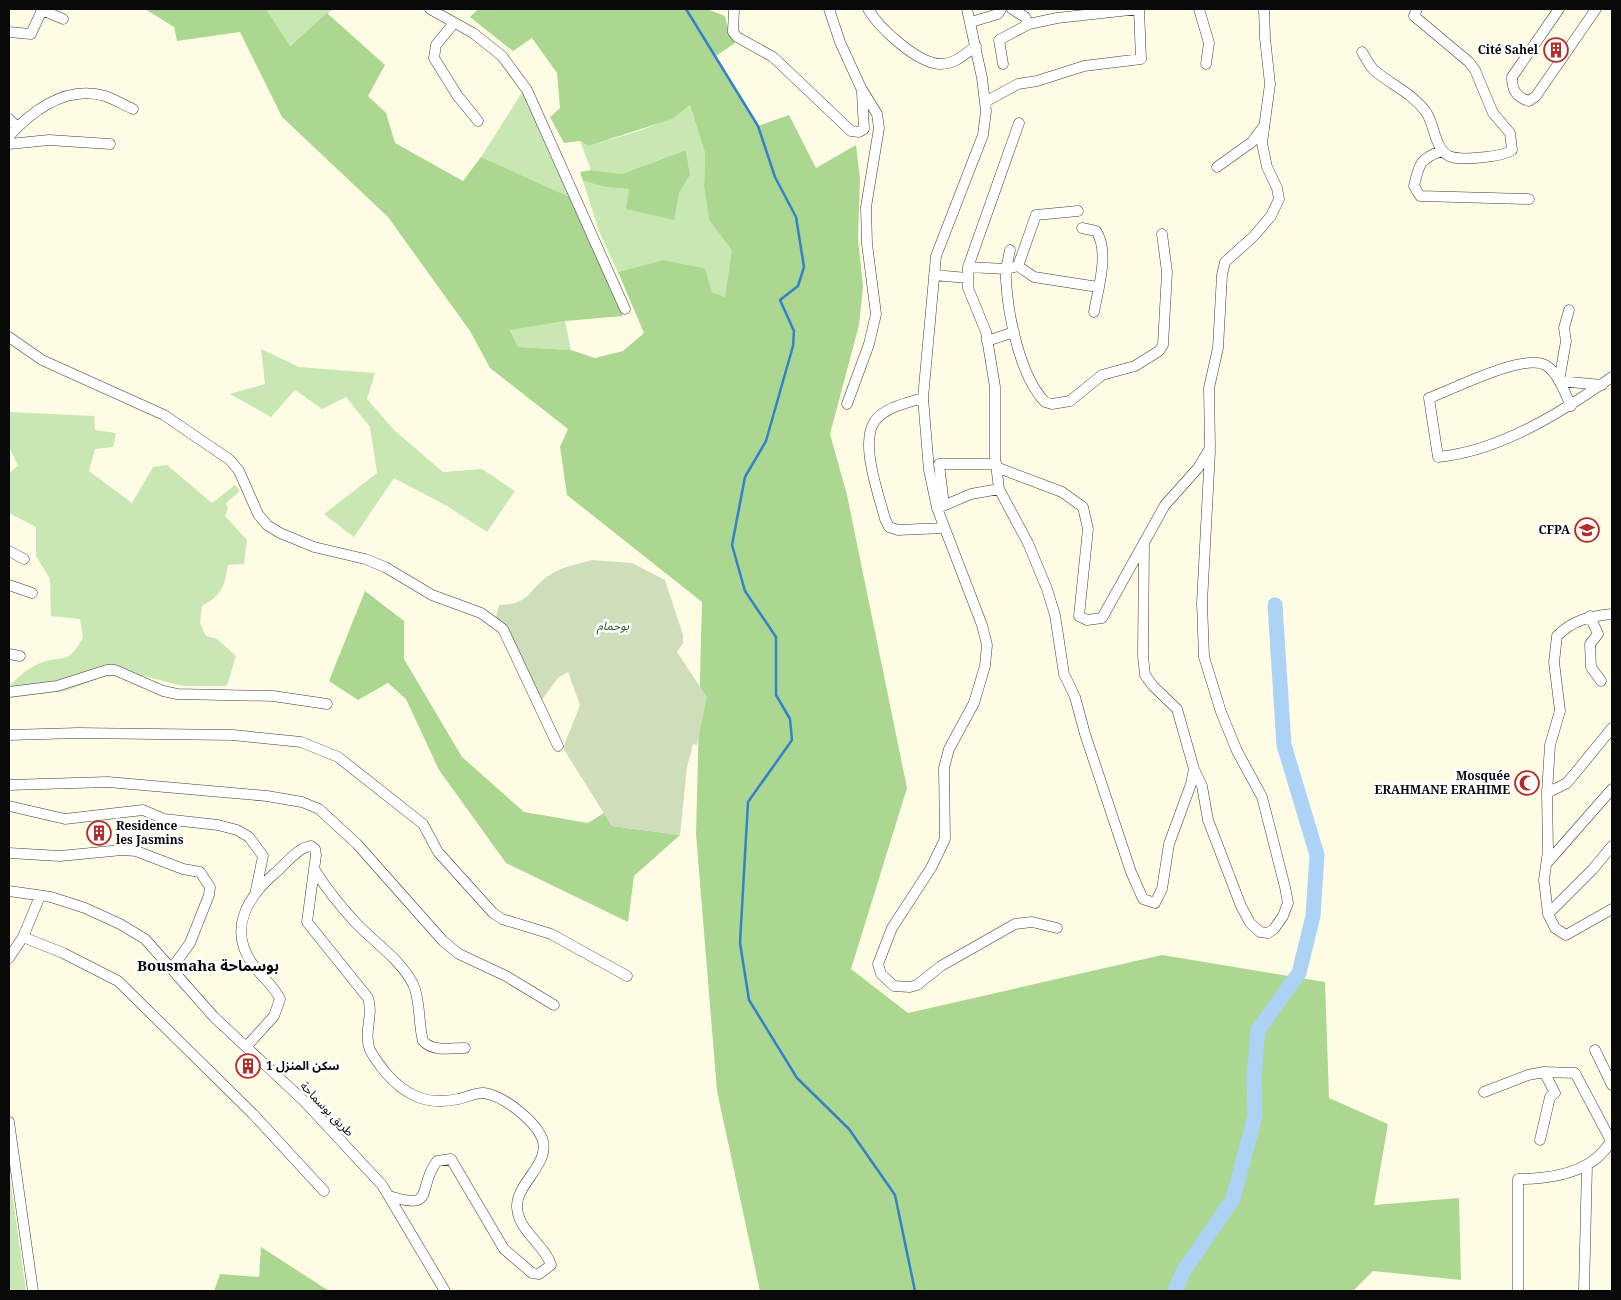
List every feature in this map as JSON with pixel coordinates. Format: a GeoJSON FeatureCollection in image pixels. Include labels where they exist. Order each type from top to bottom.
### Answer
{"type":"FeatureCollection","features":[{"type":"Feature","properties":{"kind":"street"},"geometry":{"type":"LineString","coordinates":[[430,9],[473,33],[502,56],[527,90],[625,309]]}},
{"type":"Feature","properties":{"kind":"street"},"geometry":{"type":"LineString","coordinates":[[734,9],[733,32],[737,38],[773,57],[851,131],[859,132],[864,129],[861,88]]}},
{"type":"Feature","properties":{"kind":"street"},"geometry":{"type":"LineString","coordinates":[[829,9],[840,42],[861,88],[877,114],[879,128],[866,207],[867,244],[876,314],[869,344],[847,404]]}},
{"type":"Feature","properties":{"kind":"street"},"geometry":{"type":"LineString","coordinates":[[868,9],[894,38],[922,60],[941,64],[956,61],[976,46]]}},
{"type":"Feature","properties":{"kind":"street"},"geometry":{"type":"LineString","coordinates":[[967,9],[976,46],[985,102],[983,135],[936,256],[923,398],[944,528],[982,625],[986,645],[985,666],[974,704],[949,750],[944,768],[945,839],[931,868],[892,928],[878,964],[881,974],[894,986],[910,988],[917,985],[941,966],[1015,924],[1032,922],[1056,928]]}},
{"type":"Feature","properties":{"kind":"street"},"geometry":{"type":"LineString","coordinates":[[971,22],[998,14],[1001,9]]}},
{"type":"Feature","properties":{"kind":"street"},"geometry":{"type":"LineString","coordinates":[[1012,9],[1025,17],[1029,24]]}},
{"type":"Feature","properties":{"kind":"street"},"geometry":{"type":"LineString","coordinates":[[985,102],[1018,84],[1037,81],[1084,66],[1141,59],[1139,9],[1057,18],[1029,24],[999,40],[1003,64]]}},
{"type":"Feature","properties":{"kind":"street"},"geometry":{"type":"LineString","coordinates":[[1199,9],[1209,43],[1206,64]]}},
{"type":"Feature","properties":{"kind":"street"},"geometry":{"type":"LineString","coordinates":[[1144,542],[1143,656],[1145,675],[1152,686],[1177,709],[1194,769],[1202,786],[1208,820],[1241,906],[1250,923],[1260,932],[1268,933],[1274,929],[1283,916],[1288,903],[1286,887],[1262,796],[1237,750],[1221,712],[1204,657],[1202,603],[1210,448],[1209,388],[1218,348],[1222,275],[1225,262],[1254,236],[1271,216],[1279,199],[1277,188],[1267,167],[1262,142],[1270,84],[1264,38],[1264,9]]}},
{"type":"Feature","properties":{"kind":"street"},"geometry":{"type":"LineString","coordinates":[[1362,52],[1373,70],[1408,95],[1426,112],[1441,151],[1451,157],[1507,154],[1512,150],[1510,133],[1493,113],[1476,70],[1414,16],[1417,9]]}},
{"type":"Feature","properties":{"kind":"street"},"geometry":{"type":"LineString","coordinates":[[1559,9],[1512,77],[1512,87],[1519,98],[1528,101],[1536,96],[1596,9]]}},
{"type":"Feature","properties":{"kind":"street"},"geometry":{"type":"LineString","coordinates":[[9,32],[31,34],[42,10],[63,19]]}},
{"type":"Feature","properties":{"kind":"street"},"geometry":{"type":"LineString","coordinates":[[454,23],[436,45],[434,58],[457,95],[478,121]]}},
{"type":"Feature","properties":{"kind":"street"},"geometry":{"type":"LineString","coordinates":[[9,136],[17,127],[48,102],[73,96],[103,96],[133,109]]}},
{"type":"Feature","properties":{"kind":"street"},"geometry":{"type":"LineString","coordinates":[[9,119],[17,127]]}},
{"type":"Feature","properties":{"kind":"street"},"geometry":{"type":"LineString","coordinates":[[1018,124],[968,267],[967,278],[968,288],[986,332],[995,387],[996,466],[999,489],[1028,543],[1047,589],[1055,615],[1064,674],[1075,697],[1085,734],[1131,872],[1143,899],[1155,904],[1162,889],[1169,844],[1191,784],[1194,769]]}},
{"type":"Feature","properties":{"kind":"street"},"geometry":{"type":"LineString","coordinates":[[1217,167],[1252,142],[1265,125]]}},
{"type":"Feature","properties":{"kind":"street"},"geometry":{"type":"LineString","coordinates":[[9,144],[49,140],[110,144]]}},
{"type":"Feature","properties":{"kind":"street"},"geometry":{"type":"LineString","coordinates":[[1441,151],[1422,160],[1414,186],[1420,196],[1529,199]]}},
{"type":"Feature","properties":{"kind":"street"},"geometry":{"type":"LineString","coordinates":[[1018,266],[1036,215],[1078,210]]}},
{"type":"Feature","properties":{"kind":"street"},"geometry":{"type":"LineString","coordinates":[[1082,228],[1096,230],[1100,236],[1102,250],[1094,312]]}},
{"type":"Feature","properties":{"kind":"street"},"geometry":{"type":"LineString","coordinates":[[1010,250],[1006,269],[1010,316],[1014,332],[1029,379],[1037,394],[1045,402],[1052,404],[1070,401],[1102,376],[1135,366],[1152,357],[1163,345],[1166,272],[1162,234]]}},
{"type":"Feature","properties":{"kind":"street"},"geometry":{"type":"LineString","coordinates":[[968,267],[1006,269],[1018,266],[1034,277],[1098,287]]}},
{"type":"Feature","properties":{"kind":"street"},"geometry":{"type":"LineString","coordinates":[[934,275],[967,278]]}},
{"type":"Feature","properties":{"kind":"street"},"geometry":{"type":"LineString","coordinates":[[1559,381],[1566,341],[1564,328],[1569,310]]}},
{"type":"Feature","properties":{"kind":"street"},"geometry":{"type":"LineString","coordinates":[[987,341],[1014,332]]}},
{"type":"Feature","properties":{"kind":"street"},"geometry":{"type":"LineString","coordinates":[[9,337],[42,360],[164,415],[230,460],[239,471],[258,514],[267,525],[280,533],[314,547],[365,559],[385,567],[432,595],[492,620],[503,629],[558,746]]}},
{"type":"Feature","properties":{"kind":"street"},"geometry":{"type":"LineString","coordinates":[[1572,406],[1559,381],[1546,365],[1533,363],[1512,365],[1429,398],[1438,458],[1458,456],[1495,443],[1572,406],[1612,377]]}},
{"type":"Feature","properties":{"kind":"street"},"geometry":{"type":"LineString","coordinates":[[1559,381],[1602,385]]}},
{"type":"Feature","properties":{"kind":"street"},"geometry":{"type":"LineString","coordinates":[[923,398],[896,406],[875,420],[869,432],[870,458],[885,519],[889,527],[898,530],[944,528]]}},
{"type":"Feature","properties":{"kind":"street"},"geometry":{"type":"LineString","coordinates":[[934,464],[996,466],[1062,492],[1083,506],[1088,529],[1079,616],[1087,620],[1102,618],[1165,505],[1198,468],[1210,448]]}},
{"type":"Feature","properties":{"kind":"street"},"geometry":{"type":"LineString","coordinates":[[941,507],[971,494],[999,489]]}},
{"type":"Feature","properties":{"kind":"street"},"geometry":{"type":"LineString","coordinates":[[9,551],[24,559]]}},
{"type":"Feature","properties":{"kind":"street"},"geometry":{"type":"LineString","coordinates":[[9,585],[32,593]]}},
{"type":"Feature","properties":{"kind":"street"},"geometry":{"type":"LineString","coordinates":[[1612,614],[1590,616],[1573,623],[1557,636],[1554,662],[1560,711],[1550,745],[1547,793],[1548,851],[1544,880],[1548,914],[1555,928],[1566,935],[1612,908]]}},
{"type":"Feature","properties":{"kind":"street"},"geometry":{"type":"LineString","coordinates":[[1590,616],[1598,634],[1590,644],[1591,667],[1601,681]]}},
{"type":"Feature","properties":{"kind":"street"},"geometry":{"type":"LineString","coordinates":[[9,654],[20,656]]}},
{"type":"Feature","properties":{"kind":"street"},"geometry":{"type":"LineString","coordinates":[[9,692],[57,686],[115,670],[157,689],[177,694],[272,696],[327,704]]}},
{"type":"Feature","properties":{"kind":"street"},"geometry":{"type":"LineString","coordinates":[[1547,793],[1567,783],[1612,728]]}},
{"type":"Feature","properties":{"kind":"street"},"geometry":{"type":"LineString","coordinates":[[9,735],[78,733],[234,735],[301,742],[338,757],[423,824],[438,852],[493,913],[502,919],[551,934],[626,976]]}},
{"type":"Feature","properties":{"kind":"street"},"geometry":{"type":"LineString","coordinates":[[9,785],[108,782],[267,796],[311,805],[331,818],[357,844],[443,942],[459,954],[506,976],[554,1005]]}},
{"type":"Feature","properties":{"kind":"street"},"geometry":{"type":"LineString","coordinates":[[1545,865],[1612,789]]}},
{"type":"Feature","properties":{"kind":"street"},"geometry":{"type":"LineString","coordinates":[[9,806],[65,819],[143,810],[164,819],[218,825],[237,830],[249,837],[263,856],[255,894],[240,928],[240,941],[244,953],[277,992],[280,1006],[274,1016],[246,1047]]}},
{"type":"Feature","properties":{"kind":"street"},"geometry":{"type":"LineString","coordinates":[[255,894],[266,881],[306,846],[316,849],[307,922],[368,998],[371,1006],[368,1038],[370,1049],[392,1080],[410,1096],[436,1102],[483,1093],[526,1115],[543,1139],[542,1155],[519,1197],[517,1208],[530,1235],[549,1258],[551,1266],[539,1274],[532,1273],[511,1257],[451,1158],[437,1161],[432,1168],[423,1198],[416,1202],[409,1202],[389,1196]]}},
{"type":"Feature","properties":{"kind":"street"},"geometry":{"type":"LineString","coordinates":[[1548,914],[1593,869],[1612,846]]}},
{"type":"Feature","properties":{"kind":"street"},"geometry":{"type":"LineString","coordinates":[[9,853],[60,856],[122,850],[136,851],[183,869],[200,872],[210,887],[209,895],[193,938],[172,968]]}},
{"type":"Feature","properties":{"kind":"street"},"geometry":{"type":"LineString","coordinates":[[314,869],[350,916],[396,960],[409,977],[417,997],[423,1040],[427,1045],[439,1048],[465,1048]]}},
{"type":"Feature","properties":{"kind":"street","name":"طريق بوسماحة"},"geometry":{"type":"LineString","coordinates":[[9,891],[51,897],[85,908],[120,924],[145,939],[214,1017],[304,1101],[382,1185],[445,1291]]}},
{"type":"Feature","properties":{"kind":"street"},"geometry":{"type":"LineString","coordinates":[[9,958],[22,937],[40,896]]}},
{"type":"Feature","properties":{"kind":"street"},"geometry":{"type":"LineString","coordinates":[[22,937],[63,953],[118,981],[253,1114],[324,1191]]}},
{"type":"Feature","properties":{"kind":"street"},"geometry":{"type":"LineString","coordinates":[[1595,1050],[1612,1085]]}},
{"type":"Feature","properties":{"kind":"street"},"geometry":{"type":"LineString","coordinates":[[1484,1092],[1528,1075],[1544,1072],[1575,1073],[1612,1141],[1602,1155],[1587,1165],[1544,1179],[1518,1179],[1518,1291]]}},
{"type":"Feature","properties":{"kind":"street"},"geometry":{"type":"LineString","coordinates":[[1540,1140],[1550,1097],[1555,1094],[1544,1072]]}},
{"type":"Feature","properties":{"kind":"street"},"geometry":{"type":"LineString","coordinates":[[9,1122],[33,1291]]}},
{"type":"Feature","properties":{"kind":"street"},"geometry":{"type":"LineString","coordinates":[[1584,1291],[1587,1165]]}},
{"type":"Feature","properties":{"kind":"green space"},"geometry":{"type":"Polygon","coordinates":[[[145,9],[266,9],[290,46],[327,13],[385,65],[368,96],[386,113],[395,143],[463,181],[481,157],[572,198],[623,316],[565,321],[510,330],[518,347],[571,350],[595,358],[623,351],[644,333],[618,272],[663,260],[705,268],[712,292],[725,297],[732,250],[709,220],[704,186],[705,153],[690,105],[672,119],[588,146],[580,141],[564,143],[550,117],[560,108],[557,73],[532,38],[513,51],[470,17],[478,9],[707,9],[725,16],[729,32],[735,43],[716,56],[758,126],[789,115],[816,168],[856,145],[860,179],[858,239],[863,287],[859,325],[830,434],[847,495],[907,788],[851,969],[908,1013],[1162,955],[1325,982],[1329,1098],[1388,1124],[1374,1205],[1459,1198],[1461,1280],[1373,1271],[1353,1291],[760,1291],[717,1091],[696,834],[702,602],[567,495],[560,447],[568,429],[490,368],[470,331],[388,217],[282,117],[240,32],[177,41],[174,27],[145,9]]]}},
{"type":"Feature","properties":{"kind":"green space"},"geometry":{"type":"Polygon","coordinates":[[[266,9],[333,9],[289,46],[266,9]]]}},
{"type":"Feature","properties":{"kind":"green space"},"geometry":{"type":"Polygon","coordinates":[[[523,91],[572,198],[481,157],[523,91]]]}},
{"type":"Feature","properties":{"kind":"green space"},"geometry":{"type":"Polygon","coordinates":[[[690,105],[705,153],[704,186],[709,220],[733,250],[725,297],[712,292],[705,268],[663,260],[618,272],[600,234],[583,181],[605,187],[679,193],[690,175],[686,150],[622,174],[591,170],[580,141],[588,146],[641,130],[666,120],[690,105]]]}},
{"type":"Feature","properties":{"kind":"green space"},"geometry":{"type":"Polygon","coordinates":[[[686,150],[690,175],[679,193],[674,220],[626,209],[629,189],[605,187],[583,181],[580,172],[591,170],[622,174],[686,150]]]}},
{"type":"Feature","properties":{"kind":"green space"},"geometry":{"type":"Polygon","coordinates":[[[565,321],[571,350],[518,347],[510,329],[565,321]]]}},
{"type":"Feature","properties":{"kind":"green space"},"geometry":{"type":"Polygon","coordinates":[[[261,349],[299,367],[375,373],[367,399],[394,430],[443,472],[482,469],[515,491],[487,532],[447,506],[394,478],[354,537],[324,514],[377,473],[370,427],[346,397],[322,409],[295,390],[271,417],[230,394],[265,384],[261,349]]]}},
{"type":"Feature","properties":{"kind":"green space"},"geometry":{"type":"Polygon","coordinates":[[[9,412],[94,416],[95,430],[116,433],[113,447],[95,449],[89,471],[132,503],[153,467],[167,465],[212,503],[235,485],[240,491],[226,503],[228,509],[225,516],[247,540],[244,564],[228,565],[225,579],[218,594],[202,606],[200,623],[206,636],[217,639],[236,656],[227,686],[183,686],[144,676],[121,675],[103,677],[66,691],[9,698],[9,686],[22,674],[46,661],[68,657],[83,638],[80,619],[51,616],[50,579],[36,556],[36,527],[9,513],[9,473],[18,466],[9,447],[9,412]]]}},
{"type":"Feature","properties":{"kind":"green space","name":"بوحمام"},"geometry":{"type":"Polygon","coordinates":[[[592,560],[632,563],[665,580],[683,635],[683,643],[677,652],[707,697],[697,745],[693,744],[687,767],[680,835],[612,826],[563,748],[580,705],[568,672],[558,678],[541,701],[510,635],[496,617],[499,605],[523,599],[541,581],[558,570],[592,560]]]}},
{"type":"Feature","properties":{"kind":"green space"},"geometry":{"type":"Polygon","coordinates":[[[365,591],[404,621],[404,659],[462,757],[524,812],[588,823],[604,813],[612,826],[680,835],[634,876],[628,922],[506,863],[439,770],[406,699],[388,683],[358,700],[329,681],[365,591]]]}},
{"type":"Feature","properties":{"kind":"green space"},"geometry":{"type":"Polygon","coordinates":[[[9,1171],[26,1291],[9,1291],[9,1171]]]}},
{"type":"Feature","properties":{"kind":"green space"},"geometry":{"type":"Polygon","coordinates":[[[261,1247],[329,1291],[214,1291],[220,1274],[259,1277],[261,1247]]]}},
{"type":"Feature","properties":{"kind":"waterway"},"geometry":{"type":"LineString","coordinates":[[686,9],[758,126],[775,177],[796,217],[804,267],[798,286],[780,300],[794,331],[793,346],[766,441],[745,477],[732,545],[745,591],[776,637],[776,695],[790,719],[792,740],[748,802],[740,943],[749,1000],[797,1078],[849,1129],[895,1195],[915,1291]]}},
{"type":"Feature","properties":{"kind":"waterway"},"geometry":{"type":"LineString","coordinates":[[1175,1291],[1183,1272],[1233,1199],[1255,1116],[1254,1076],[1258,1030],[1299,973],[1313,916],[1317,855],[1284,745],[1275,605]]}},
{"type":"Feature","properties":{"kind":"place","name":"Cité Sahel"},"geometry":{"type":"Point","coordinates":[1556,50]}},
{"type":"Feature","properties":{"kind":"place","name":"CFPA"},"geometry":{"type":"Point","coordinates":[1587,530]}},
{"type":"Feature","properties":{"kind":"place","name":"Mosquée ERAHMANE ERAHIME"},"geometry":{"type":"Point","coordinates":[1527,783]}},
{"type":"Feature","properties":{"kind":"place","name":"Residence les Jasmins"},"geometry":{"type":"Point","coordinates":[99,833]}},
{"type":"Feature","properties":{"kind":"place","name":"سكن المنزل 1"},"geometry":{"type":"Point","coordinates":[248,1066]}},
{"type":"Feature","properties":{"kind":"district","name":"Bousmaha بوسماحة"},"geometry":{"type":"Point","coordinates":[208,966]}}]}
